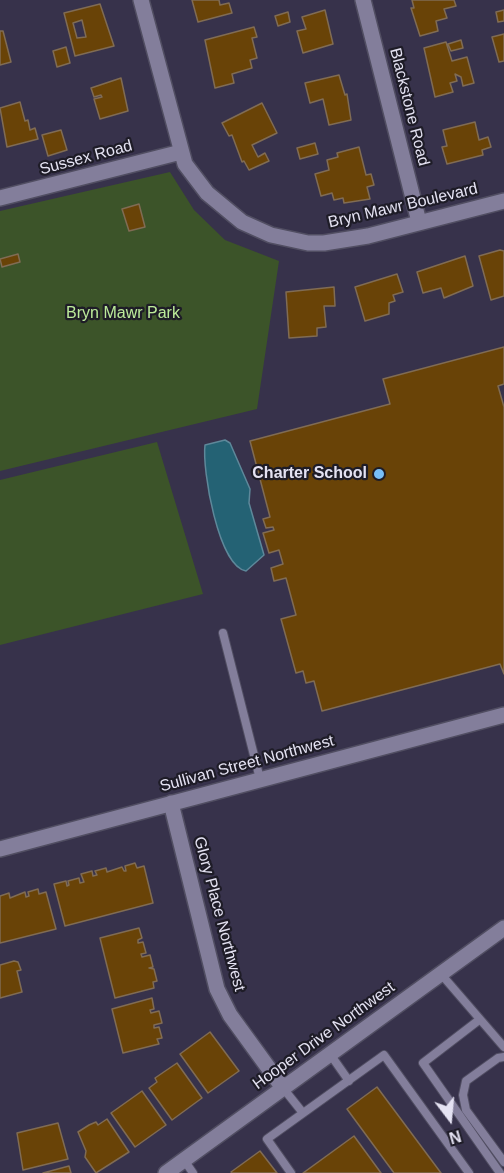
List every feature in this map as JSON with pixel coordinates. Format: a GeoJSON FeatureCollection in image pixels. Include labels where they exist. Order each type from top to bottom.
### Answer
{"type":"FeatureCollection","features":[{"type":"Feature","properties":{"kind":"street","name":"Bryn Mawr Boulevard"},"geometry":{"type":"LineString","coordinates":[[141,0],[185,164],[207,193],[242,222],[272,235],[308,243],[324,243],[504,201]]}},
{"type":"Feature","properties":{"kind":"street","name":"Blackstone Road"},"geometry":{"type":"LineString","coordinates":[[363,0],[419,222]]}},
{"type":"Feature","properties":{"kind":"street","name":"Sussex Road"},"geometry":{"type":"LineString","coordinates":[[0,198],[181,152]]}},
{"type":"Feature","properties":{"kind":"street","name":"Sullivan Street Northwest"},"geometry":{"type":"LineString","coordinates":[[0,849],[504,715]]}},
{"type":"Feature","properties":{"kind":"street","name":"Glory Place Northwest"},"geometry":{"type":"LineString","coordinates":[[171,803],[217,989],[230,1015],[283,1088]]}},
{"type":"Feature","properties":{"kind":"street","name":"Hooper Drive Northwest"},"geometry":{"type":"LineString","coordinates":[[166,1173],[504,928]]}},
{"type":"Feature","properties":{"kind":"lane"},"geometry":{"type":"LineString","coordinates":[[223,633],[260,779]]}},
{"type":"Feature","properties":{"kind":"lane"},"geometry":{"type":"LineString","coordinates":[[441,974],[504,1047]]}},
{"type":"Feature","properties":{"kind":"lane"},"geometry":{"type":"LineString","coordinates":[[479,1020],[423,1064],[500,1173]]}},
{"type":"Feature","properties":{"kind":"lane"},"geometry":{"type":"LineString","coordinates":[[330,1054],[349,1081]]}},
{"type":"Feature","properties":{"kind":"lane"},"geometry":{"type":"LineString","coordinates":[[291,1173],[267,1139],[384,1055],[469,1173]]}},
{"type":"Feature","properties":{"kind":"lane"},"geometry":{"type":"LineString","coordinates":[[504,1057],[498,1058],[466,1081],[463,1095],[466,1110],[504,1162]]}},
{"type":"Feature","properties":{"kind":"lane"},"geometry":{"type":"LineString","coordinates":[[283,1088],[303,1113]]}},
{"type":"Feature","properties":{"kind":"lane"},"geometry":{"type":"LineString","coordinates":[[184,1160],[193,1173]]}},
{"type":"Feature","properties":{"kind":"green space","name":"Bryn Mawr Park"},"geometry":{"type":"Polygon","coordinates":[[[170,172],[194,210],[225,240],[279,261],[257,409],[0,471],[0,211],[170,172]]]}},
{"type":"Feature","properties":{"kind":"green space"},"geometry":{"type":"Polygon","coordinates":[[[157,442],[203,594],[0,645],[0,480],[157,442]]]}},
{"type":"Feature","properties":{"kind":"water"},"geometry":{"type":"Polygon","coordinates":[[[225,440],[230,443],[250,489],[249,503],[264,555],[246,571],[236,565],[227,553],[209,494],[205,445],[225,440]]]}},
{"type":"Feature","properties":{"kind":"building"},"geometry":{"type":"Polygon","coordinates":[[[192,0],[219,0],[220,5],[229,3],[232,13],[198,22],[192,0]]]}},
{"type":"Feature","properties":{"kind":"building"},"geometry":{"type":"Polygon","coordinates":[[[412,0],[454,0],[456,6],[444,9],[447,18],[436,21],[438,31],[420,36],[411,8],[414,8],[412,0]]]}},
{"type":"Feature","properties":{"kind":"building"},"geometry":{"type":"Polygon","coordinates":[[[100,4],[114,46],[75,56],[64,13],[100,4]],[[82,20],[73,23],[77,38],[86,37],[82,20]]]}},
{"type":"Feature","properties":{"kind":"building"},"geometry":{"type":"Polygon","coordinates":[[[325,10],[333,44],[303,53],[297,31],[306,29],[302,17],[325,10]]]}},
{"type":"Feature","properties":{"kind":"building"},"geometry":{"type":"Polygon","coordinates":[[[504,10],[504,21],[498,22],[496,12],[504,10]]]}},
{"type":"Feature","properties":{"kind":"building"},"geometry":{"type":"Polygon","coordinates":[[[288,12],[290,22],[278,26],[275,16],[288,12]]]}},
{"type":"Feature","properties":{"kind":"building"},"geometry":{"type":"Polygon","coordinates":[[[254,27],[257,37],[252,38],[257,58],[250,60],[252,68],[232,74],[234,83],[215,88],[205,40],[254,27]]]}},
{"type":"Feature","properties":{"kind":"building"},"geometry":{"type":"Polygon","coordinates":[[[0,31],[3,31],[11,62],[0,65],[0,31]]]}},
{"type":"Feature","properties":{"kind":"building"},"geometry":{"type":"Polygon","coordinates":[[[504,34],[504,61],[499,62],[492,37],[504,34]]]}},
{"type":"Feature","properties":{"kind":"building"},"geometry":{"type":"Polygon","coordinates":[[[461,40],[463,48],[451,51],[448,44],[461,40]]]}},
{"type":"Feature","properties":{"kind":"building"},"geometry":{"type":"Polygon","coordinates":[[[446,42],[452,61],[467,57],[474,83],[463,86],[461,77],[455,74],[457,81],[450,83],[453,92],[435,97],[424,48],[446,42]]]}},
{"type":"Feature","properties":{"kind":"building"},"geometry":{"type":"Polygon","coordinates":[[[66,47],[70,63],[57,67],[53,51],[66,47]]]}},
{"type":"Feature","properties":{"kind":"building"},"geometry":{"type":"Polygon","coordinates":[[[339,75],[345,95],[347,94],[351,120],[329,125],[323,99],[310,103],[305,83],[339,75]]]}},
{"type":"Feature","properties":{"kind":"building"},"geometry":{"type":"Polygon","coordinates":[[[121,78],[128,111],[100,119],[94,99],[102,97],[101,95],[94,97],[91,88],[121,78]]]}},
{"type":"Feature","properties":{"kind":"building"},"geometry":{"type":"Polygon","coordinates":[[[20,102],[25,121],[28,120],[30,130],[35,128],[38,139],[7,147],[0,108],[20,102]]]}},
{"type":"Feature","properties":{"kind":"building"},"geometry":{"type":"Polygon","coordinates":[[[262,103],[277,133],[252,145],[258,157],[265,153],[269,161],[249,170],[244,161],[242,162],[232,135],[229,136],[222,123],[262,103]]]}},
{"type":"Feature","properties":{"kind":"building"},"geometry":{"type":"Polygon","coordinates":[[[475,122],[479,140],[488,137],[491,147],[482,150],[483,155],[447,164],[442,147],[447,146],[443,130],[475,122]]]}},
{"type":"Feature","properties":{"kind":"building"},"geometry":{"type":"Polygon","coordinates":[[[61,130],[67,150],[48,156],[42,135],[61,130]]]}},
{"type":"Feature","properties":{"kind":"building"},"geometry":{"type":"Polygon","coordinates":[[[315,143],[318,154],[300,159],[297,148],[315,143]]]}},
{"type":"Feature","properties":{"kind":"building"},"geometry":{"type":"Polygon","coordinates":[[[359,147],[366,175],[371,174],[374,185],[367,187],[370,199],[344,203],[343,198],[334,200],[332,193],[321,196],[315,174],[329,170],[327,160],[338,157],[337,153],[359,147]]]}},
{"type":"Feature","properties":{"kind":"building"},"geometry":{"type":"Polygon","coordinates":[[[139,204],[145,227],[129,231],[122,209],[139,204]]]}},
{"type":"Feature","properties":{"kind":"building"},"geometry":{"type":"Polygon","coordinates":[[[504,251],[504,296],[491,300],[479,256],[504,251]]]}},
{"type":"Feature","properties":{"kind":"building"},"geometry":{"type":"Polygon","coordinates":[[[18,254],[20,262],[2,267],[0,259],[18,254]]]}},
{"type":"Feature","properties":{"kind":"building"},"geometry":{"type":"Polygon","coordinates":[[[465,256],[473,286],[444,298],[441,288],[423,293],[417,272],[465,256]]]}},
{"type":"Feature","properties":{"kind":"building"},"geometry":{"type":"Polygon","coordinates":[[[397,274],[403,292],[393,295],[395,301],[389,303],[389,314],[365,321],[355,287],[397,274]]]}},
{"type":"Feature","properties":{"kind":"building"},"geometry":{"type":"Polygon","coordinates":[[[334,287],[335,306],[324,306],[326,327],[317,328],[317,336],[289,338],[286,292],[334,287]]]}},
{"type":"Feature","properties":{"kind":"building"},"geometry":{"type":"Polygon","coordinates":[[[504,347],[504,384],[498,386],[504,407],[504,674],[500,664],[322,711],[314,681],[306,683],[303,671],[296,673],[281,619],[296,615],[286,578],[274,581],[271,568],[283,564],[279,550],[269,553],[263,533],[274,530],[273,527],[266,528],[263,519],[270,517],[250,441],[390,404],[383,379],[504,347]]]}},
{"type":"Feature","properties":{"kind":"building"},"geometry":{"type":"Polygon","coordinates":[[[135,863],[137,868],[144,866],[153,903],[65,926],[54,884],[66,881],[67,886],[68,881],[79,878],[80,883],[84,882],[81,874],[92,871],[93,876],[97,875],[95,871],[106,868],[107,872],[122,867],[126,871],[125,866],[135,863]]]}},
{"type":"Feature","properties":{"kind":"building"},"geometry":{"type":"Polygon","coordinates":[[[38,889],[39,894],[46,892],[56,929],[0,943],[0,896],[9,893],[10,898],[25,892],[26,897],[29,896],[28,892],[38,889]]]}},
{"type":"Feature","properties":{"kind":"building"},"geometry":{"type":"Polygon","coordinates":[[[139,928],[142,938],[138,940],[138,943],[143,942],[146,953],[141,954],[142,957],[150,955],[153,967],[149,968],[154,969],[157,981],[153,982],[154,988],[115,998],[100,938],[139,928]]]}},
{"type":"Feature","properties":{"kind":"building"},"geometry":{"type":"Polygon","coordinates":[[[18,962],[21,970],[17,971],[22,992],[0,998],[0,965],[18,962]]]}},
{"type":"Feature","properties":{"kind":"building"},"geometry":{"type":"Polygon","coordinates":[[[152,998],[154,1009],[150,1010],[151,1013],[159,1011],[162,1023],[154,1025],[154,1028],[159,1027],[162,1038],[157,1039],[159,1044],[123,1053],[112,1009],[152,998]]]}},
{"type":"Feature","properties":{"kind":"building"},"geometry":{"type":"Polygon","coordinates":[[[210,1032],[239,1071],[208,1093],[180,1054],[210,1032]]]}},
{"type":"Feature","properties":{"kind":"building"},"geometry":{"type":"Polygon","coordinates":[[[177,1063],[202,1098],[172,1120],[149,1088],[157,1082],[155,1078],[177,1063]]]}},
{"type":"Feature","properties":{"kind":"building"},"geometry":{"type":"Polygon","coordinates":[[[377,1087],[441,1173],[394,1173],[347,1109],[377,1087]]]}},
{"type":"Feature","properties":{"kind":"building"},"geometry":{"type":"Polygon","coordinates":[[[142,1091],[166,1125],[135,1147],[111,1113],[142,1091]]]}},
{"type":"Feature","properties":{"kind":"building"},"geometry":{"type":"Polygon","coordinates":[[[107,1119],[129,1152],[96,1173],[85,1157],[86,1151],[78,1132],[89,1125],[96,1122],[98,1125],[107,1119]]]}},
{"type":"Feature","properties":{"kind":"building"},"geometry":{"type":"Polygon","coordinates":[[[58,1123],[68,1159],[23,1170],[17,1133],[58,1123]]]}},
{"type":"Feature","properties":{"kind":"building"},"geometry":{"type":"Polygon","coordinates":[[[354,1136],[381,1173],[303,1173],[354,1136]]]}},
{"type":"Feature","properties":{"kind":"building"},"geometry":{"type":"Polygon","coordinates":[[[260,1151],[277,1173],[231,1172],[260,1151]]]}},
{"type":"Feature","properties":{"kind":"building"},"geometry":{"type":"Polygon","coordinates":[[[69,1166],[71,1173],[43,1173],[69,1166]]]}},
{"type":"Feature","properties":{"kind":"place","name":"Charter School"},"geometry":{"type":"Point","coordinates":[379,474]}}]}
